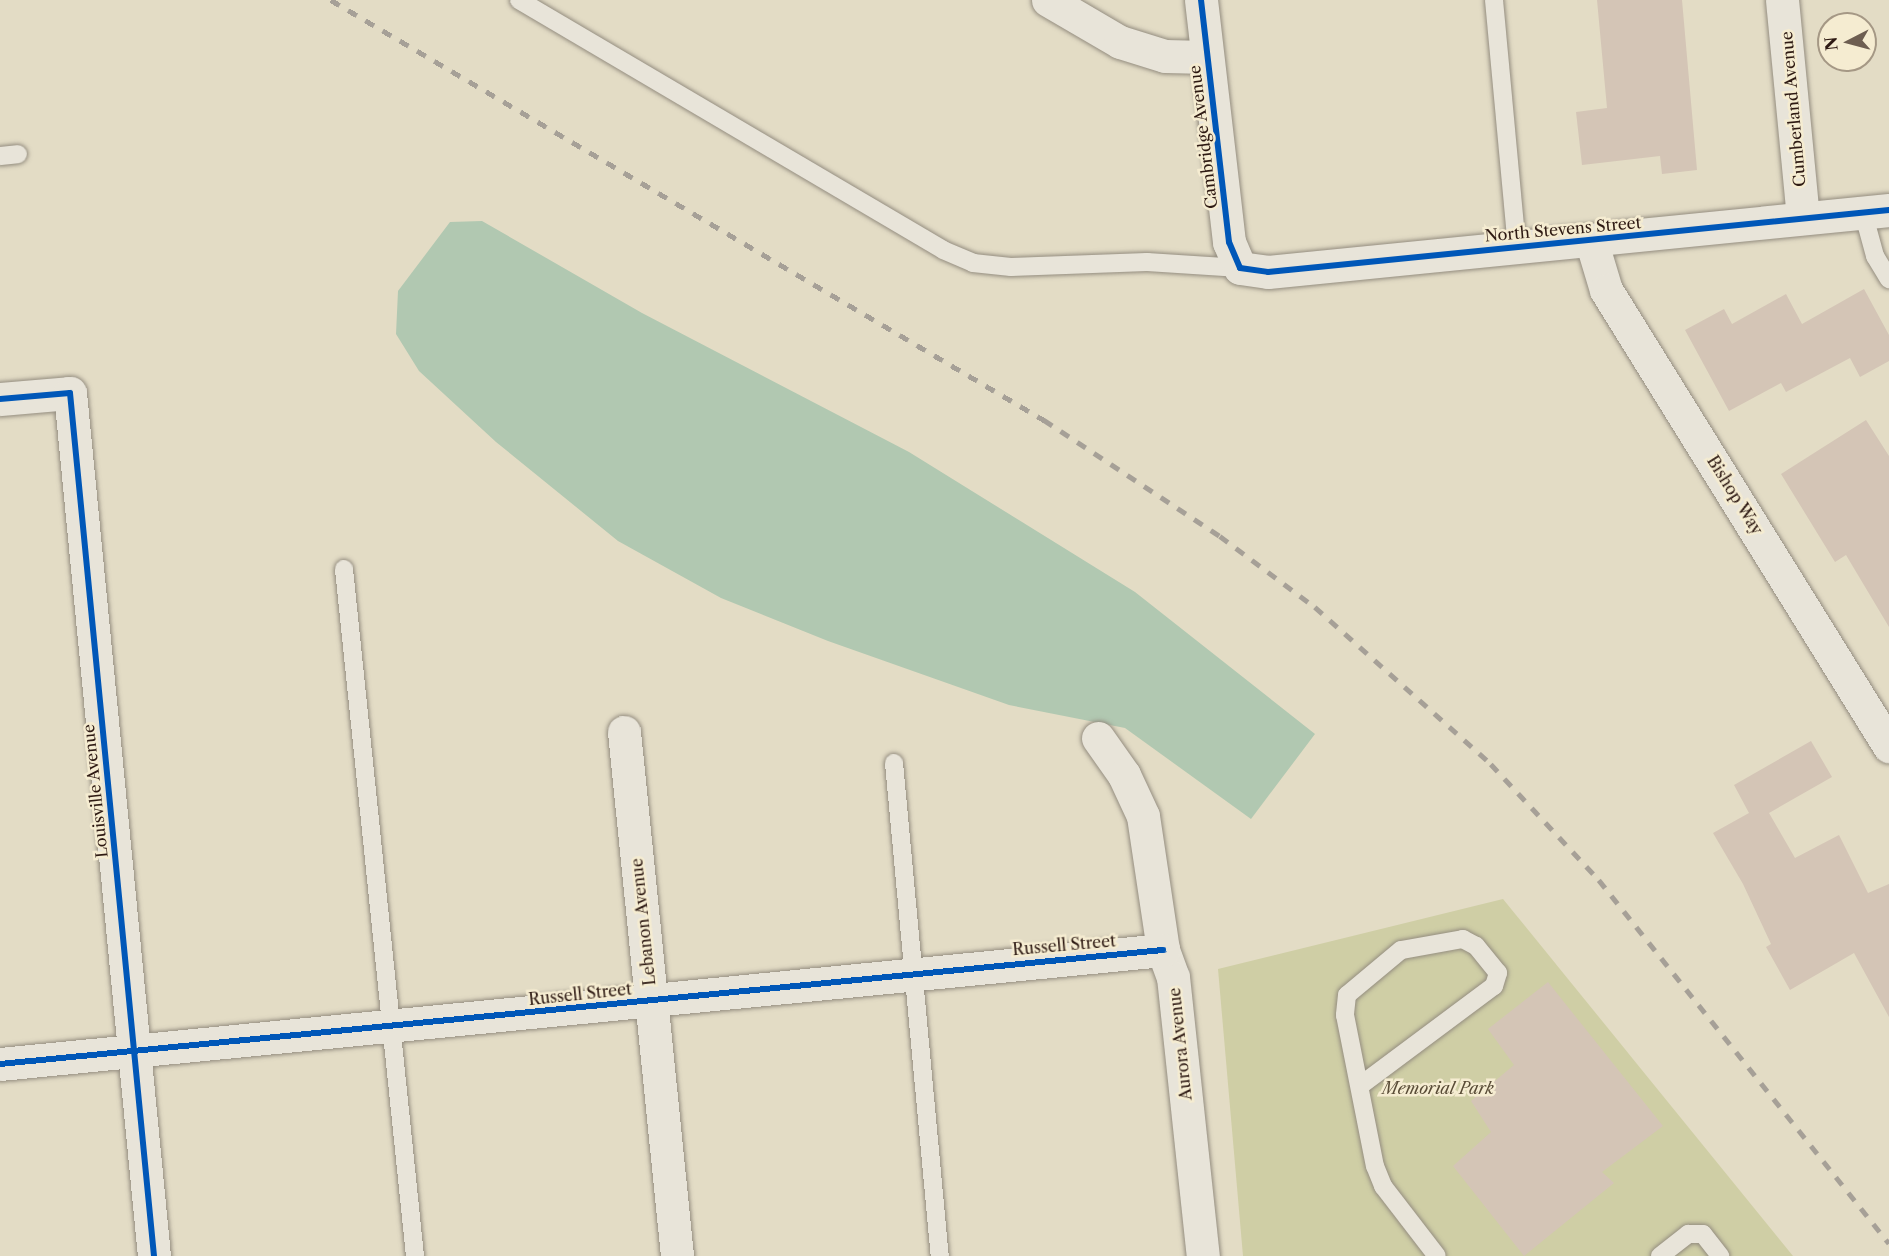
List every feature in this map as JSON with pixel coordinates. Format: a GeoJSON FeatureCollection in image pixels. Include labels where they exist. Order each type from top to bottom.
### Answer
{"type":"FeatureCollection","features":[{"type":"Feature","properties":{"kind":"street"},"geometry":{"type":"LineString","coordinates":[[1048,0],[1120,42],[1165,56],[1207,57]]}},
{"type":"Feature","properties":{"kind":"street","name":"Cambridge Avenue"},"geometry":{"type":"LineString","coordinates":[[1201,0],[1229,242],[1240,268]]}},
{"type":"Feature","properties":{"kind":"street","name":"Cumberland Avenue"},"geometry":{"type":"LineString","coordinates":[[1782,0],[1803,218]]}},
{"type":"Feature","properties":{"kind":"street","name":"North Stevens Street"},"geometry":{"type":"LineString","coordinates":[[1240,268],[1268,272],[1876,211]]}},
{"type":"Feature","properties":{"kind":"street","name":"Bishop Way"},"geometry":{"type":"LineString","coordinates":[[1592,240],[1606,290],[1889,746]]}},
{"type":"Feature","properties":{"kind":"street","name":"Louisville Avenue"},"geometry":{"type":"LineString","coordinates":[[0,399],[70,393],[154,1256]]}},
{"type":"Feature","properties":{"kind":"street","name":"Lebanon Avenue"},"geometry":{"type":"LineString","coordinates":[[624,732],[677,1256]]}},
{"type":"Feature","properties":{"kind":"street","name":"Aurora Avenue"},"geometry":{"type":"LineString","coordinates":[[1098,738],[1124,775],[1143,816],[1163,950],[1173,977],[1203,1256]]}},
{"type":"Feature","properties":{"kind":"street","name":"Russell Street"},"geometry":{"type":"LineString","coordinates":[[0,1064],[1163,950]]}},
{"type":"Feature","properties":{"kind":"lane"},"geometry":{"type":"LineString","coordinates":[[519,0],[943,250],[972,262],[1011,267],[1147,262],[1240,268]]}},
{"type":"Feature","properties":{"kind":"lane"},"geometry":{"type":"LineString","coordinates":[[1494,0],[1517,247]]}},
{"type":"Feature","properties":{"kind":"lane"},"geometry":{"type":"LineString","coordinates":[[1876,211],[1875,256],[1889,279]]}},
{"type":"Feature","properties":{"kind":"lane"},"geometry":{"type":"LineString","coordinates":[[344,569],[415,1256]]}},
{"type":"Feature","properties":{"kind":"lane"},"geometry":{"type":"LineString","coordinates":[[894,763],[911,974],[940,1256]]}},
{"type":"Feature","properties":{"kind":"lane"},"geometry":{"type":"LineString","coordinates":[[1361,1085],[1494,986],[1498,973],[1476,946],[1463,939],[1401,950],[1347,995],[1345,1015],[1361,1085],[1375,1166],[1383,1186],[1437,1256]]}},
{"type":"Feature","properties":{"kind":"lane"},"geometry":{"type":"LineString","coordinates":[[1660,1256],[1688,1234],[1703,1234],[1720,1256]]}},
{"type":"Feature","properties":{"kind":"green space","name":"Memorial Park"},"geometry":{"type":"Polygon","coordinates":[[[1503,899],[1793,1256],[1243,1256],[1218,969],[1503,899]]]}},
{"type":"Feature","properties":{"kind":"shaded area"},"geometry":{"type":"Polygon","coordinates":[[[482,221],[642,313],[909,452],[1135,592],[1315,734],[1251,819],[1125,728],[1009,705],[828,641],[721,598],[618,541],[496,442],[419,371],[396,334],[398,291],[450,222],[482,221]]]}},
{"type":"Feature","properties":{"kind":"building"},"geometry":{"type":"Polygon","coordinates":[[[1597,0],[1682,0],[1697,170],[1662,174],[1660,156],[1582,165],[1576,112],[1607,108],[1597,0]]]}},
{"type":"Feature","properties":{"kind":"building"},"geometry":{"type":"Polygon","coordinates":[[[1864,289],[1889,335],[1889,361],[1860,377],[1850,358],[1786,392],[1781,383],[1729,411],[1685,330],[1724,309],[1732,324],[1786,294],[1802,324],[1864,289]]]}},
{"type":"Feature","properties":{"kind":"building"},"geometry":{"type":"Polygon","coordinates":[[[1866,420],[1889,456],[1889,627],[1846,555],[1835,562],[1781,474],[1866,420]]]}},
{"type":"Feature","properties":{"kind":"building"},"geometry":{"type":"Polygon","coordinates":[[[1811,741],[1832,777],[1769,813],[1795,858],[1839,835],[1868,893],[1889,884],[1889,1017],[1854,953],[1790,990],[1766,947],[1771,944],[1743,884],[1713,833],[1749,813],[1734,785],[1811,741]]]}},
{"type":"Feature","properties":{"kind":"building"},"geometry":{"type":"Polygon","coordinates":[[[1548,982],[1663,1126],[1602,1172],[1614,1183],[1524,1256],[1453,1166],[1491,1132],[1471,1101],[1514,1065],[1488,1029],[1548,982]]]}},
{"type":"Feature","properties":{"kind":"railway"},"geometry":{"type":"LineString","coordinates":[[331,0],[1044,420],[1220,536],[1315,607],[1491,764],[1599,880],[1889,1243]]}},
{"type":"Feature","properties":{"kind":"cycle path"},"geometry":{"type":"LineString","coordinates":[[1201,0],[1229,242],[1240,268],[1268,272],[1889,210]]}},
{"type":"Feature","properties":{"kind":"cycle path"},"geometry":{"type":"LineString","coordinates":[[0,399],[70,393],[154,1256]]}},
{"type":"Feature","properties":{"kind":"cycle path"},"geometry":{"type":"LineString","coordinates":[[0,1064],[1163,950]]}}]}
